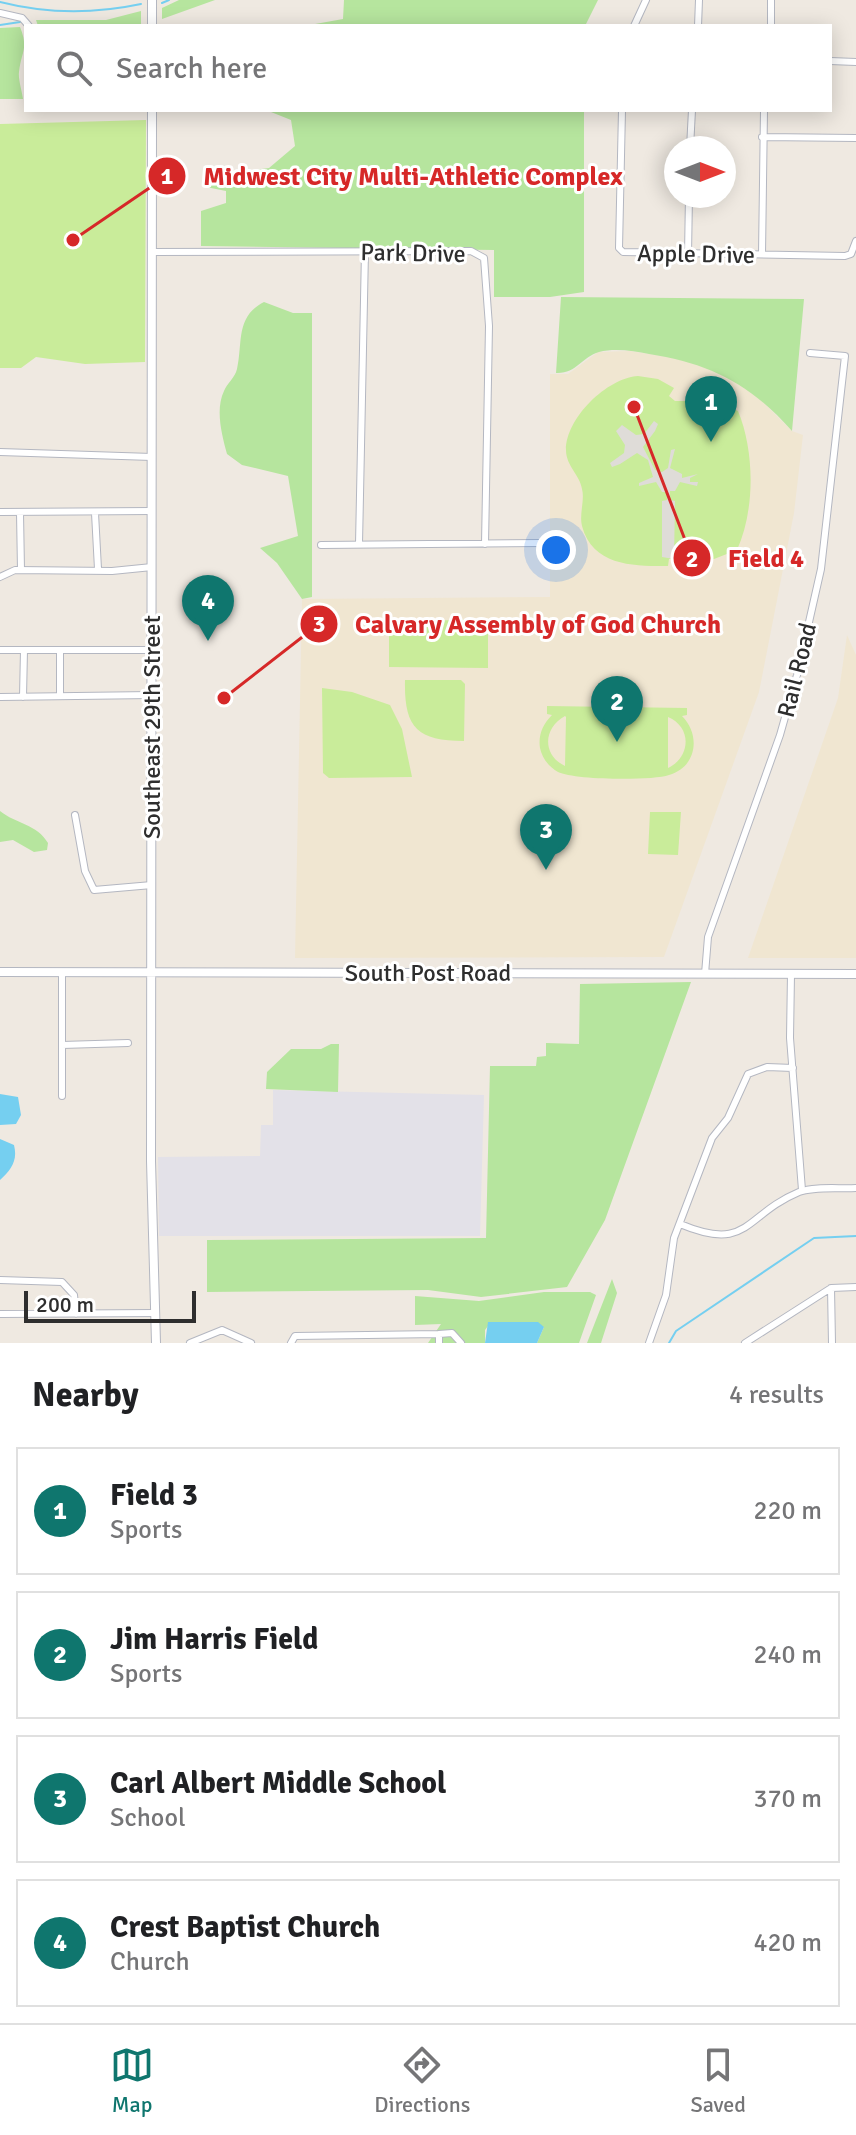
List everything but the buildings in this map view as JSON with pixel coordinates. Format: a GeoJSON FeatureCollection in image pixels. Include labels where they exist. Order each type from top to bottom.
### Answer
{"type":"FeatureCollection","features":[{"type":"Feature","properties":{"kind":"main road"},"geometry":{"type":"LineString","coordinates":[[152,0],[152,24]]}},
{"type":"Feature","properties":{"kind":"main road","name":"Southeast 29th Street"},"geometry":{"type":"LineString","coordinates":[[152,112],[151,1161],[156,1343]]}},
{"type":"Feature","properties":{"kind":"main road","name":"South Post Road"},"geometry":{"type":"LineString","coordinates":[[0,972],[856,974]]}},
{"type":"Feature","properties":{"kind":"street"},"geometry":{"type":"LineString","coordinates":[[635,24],[646,0]]}},
{"type":"Feature","properties":{"kind":"street"},"geometry":{"type":"LineString","coordinates":[[698,24],[699,0]]}},
{"type":"Feature","properties":{"kind":"street"},"geometry":{"type":"LineString","coordinates":[[771,0],[771,24]]}},
{"type":"Feature","properties":{"kind":"street"},"geometry":{"type":"LineString","coordinates":[[0,13],[22,18],[27,24]]}},
{"type":"Feature","properties":{"kind":"street"},"geometry":{"type":"LineString","coordinates":[[832,61],[856,62]]}},
{"type":"Feature","properties":{"kind":"street","name":"Apple Drive"},"geometry":{"type":"LineString","coordinates":[[622,112],[619,248],[629,254],[845,256],[851,254],[856,241]]}},
{"type":"Feature","properties":{"kind":"street"},"geometry":{"type":"LineString","coordinates":[[691,136],[692,112]]}},
{"type":"Feature","properties":{"kind":"street"},"geometry":{"type":"LineString","coordinates":[[762,254],[764,112]]}},
{"type":"Feature","properties":{"kind":"street"},"geometry":{"type":"LineString","coordinates":[[762,137],[856,138]]}},
{"type":"Feature","properties":{"kind":"street"},"geometry":{"type":"LineString","coordinates":[[688,254],[689,208]]}},
{"type":"Feature","properties":{"kind":"street"},"geometry":{"type":"LineString","coordinates":[[359,544],[365,251]]}},
{"type":"Feature","properties":{"kind":"street","name":"Park Drive"},"geometry":{"type":"LineString","coordinates":[[151,252],[471,251],[484,258],[489,326],[485,544]]}},
{"type":"Feature","properties":{"kind":"street","name":"Rail Road"},"geometry":{"type":"LineString","coordinates":[[705,974],[708,937],[780,735],[810,620],[825,541],[845,356],[810,353]]}},
{"type":"Feature","properties":{"kind":"street"},"geometry":{"type":"LineString","coordinates":[[0,452],[152,457]]}},
{"type":"Feature","properties":{"kind":"street"},"geometry":{"type":"LineString","coordinates":[[0,512],[152,511]]}},
{"type":"Feature","properties":{"kind":"street"},"geometry":{"type":"LineString","coordinates":[[20,513],[21,570]]}},
{"type":"Feature","properties":{"kind":"street"},"geometry":{"type":"LineString","coordinates":[[95,513],[98,569]]}},
{"type":"Feature","properties":{"kind":"street"},"geometry":{"type":"LineString","coordinates":[[321,545],[542,543]]}},
{"type":"Feature","properties":{"kind":"street"},"geometry":{"type":"LineString","coordinates":[[0,577],[21,570],[152,567]]}},
{"type":"Feature","properties":{"kind":"street"},"geometry":{"type":"LineString","coordinates":[[0,650],[152,650]]}},
{"type":"Feature","properties":{"kind":"street"},"geometry":{"type":"LineString","coordinates":[[23,697],[24,650]]}},
{"type":"Feature","properties":{"kind":"street"},"geometry":{"type":"LineString","coordinates":[[60,650],[60,696]]}},
{"type":"Feature","properties":{"kind":"street"},"geometry":{"type":"LineString","coordinates":[[0,697],[152,695]]}},
{"type":"Feature","properties":{"kind":"street"},"geometry":{"type":"LineString","coordinates":[[75,815],[85,871],[94,890],[152,885]]}},
{"type":"Feature","properties":{"kind":"street"},"geometry":{"type":"LineString","coordinates":[[62,974],[62,1096]]}},
{"type":"Feature","properties":{"kind":"street"},"geometry":{"type":"LineString","coordinates":[[791,974],[793,1068],[802,1190]]}},
{"type":"Feature","properties":{"kind":"street"},"geometry":{"type":"LineString","coordinates":[[62,1045],[128,1043]]}},
{"type":"Feature","properties":{"kind":"street"},"geometry":{"type":"LineString","coordinates":[[649,1343],[666,1295],[670,1250],[712,1138],[728,1118],[748,1074],[767,1067],[793,1068]]}},
{"type":"Feature","properties":{"kind":"street"},"geometry":{"type":"LineString","coordinates":[[680,1224],[706,1235],[726,1237],[802,1190],[856,1188]]}},
{"type":"Feature","properties":{"kind":"street"},"geometry":{"type":"LineString","coordinates":[[0,1280],[62,1282],[74,1295],[76,1314]]}},
{"type":"Feature","properties":{"kind":"street"},"geometry":{"type":"LineString","coordinates":[[745,1343],[831,1288],[856,1287]]}},
{"type":"Feature","properties":{"kind":"street"},"geometry":{"type":"LineString","coordinates":[[831,1288],[832,1343]]}},
{"type":"Feature","properties":{"kind":"street"},"geometry":{"type":"LineString","coordinates":[[0,1314],[156,1313]]}},
{"type":"Feature","properties":{"kind":"street"},"geometry":{"type":"LineString","coordinates":[[190,1343],[222,1330],[251,1343]]}},
{"type":"Feature","properties":{"kind":"street"},"geometry":{"type":"LineString","coordinates":[[291,1343],[295,1336],[452,1333],[461,1343]]}},
{"type":"Feature","properties":{"kind":"street"},"geometry":{"type":"LineString","coordinates":[[369,1334],[369,1343]]}},
{"type":"Feature","properties":{"kind":"street"},"geometry":{"type":"LineString","coordinates":[[439,1334],[439,1343]]}},
{"type":"Feature","properties":{"kind":"shaded area"},"geometry":{"type":"Polygon","coordinates":[[[630,351],[689,360],[725,374],[753,392],[792,431],[803,435],[794,513],[759,692],[664,957],[295,958],[302,599],[550,597],[550,374],[568,374],[598,352],[630,351]]]}},
{"type":"Feature","properties":{"kind":"shaded area"},"geometry":{"type":"Polygon","coordinates":[[[654,421],[658,424],[643,447],[655,470],[662,472],[668,468],[671,450],[675,449],[670,468],[682,474],[682,478],[698,474],[690,478],[690,482],[698,482],[697,486],[680,482],[675,491],[670,491],[670,500],[675,501],[674,559],[662,557],[662,501],[667,500],[667,492],[662,492],[656,482],[639,486],[639,483],[653,477],[648,460],[637,453],[612,467],[610,463],[624,453],[625,445],[616,431],[622,425],[636,435],[644,434],[654,421]]]}},
{"type":"Feature","properties":{"kind":"shaded area"},"geometry":{"type":"Polygon","coordinates":[[[847,635],[856,655],[856,958],[748,958],[838,698],[847,635]]]}},
{"type":"Feature","properties":{"kind":"shaded area"},"geometry":{"type":"Polygon","coordinates":[[[273,1090],[484,1095],[480,1236],[159,1236],[158,1157],[260,1156],[261,1125],[273,1125],[273,1090]]]}},
{"type":"Feature","properties":{"kind":"green space"},"geometry":{"type":"Polygon","coordinates":[[[179,0],[215,0],[162,19],[162,8],[179,0]]]}},
{"type":"Feature","properties":{"kind":"green space"},"geometry":{"type":"Polygon","coordinates":[[[344,0],[598,0],[586,24],[315,24],[343,19],[344,0]]]}},
{"type":"Feature","properties":{"kind":"green space"},"geometry":{"type":"Polygon","coordinates":[[[141,11],[141,24],[37,24],[36,20],[106,20],[141,11]]]}},
{"type":"Feature","properties":{"kind":"green space"},"geometry":{"type":"Polygon","coordinates":[[[20,27],[24,46],[19,75],[23,99],[0,99],[0,28],[20,27]]]}},
{"type":"Feature","properties":{"kind":"green space"},"geometry":{"type":"Polygon","coordinates":[[[271,112],[584,112],[584,292],[550,297],[494,297],[494,250],[201,246],[201,211],[226,203],[226,191],[206,187],[204,177],[269,168],[295,146],[291,120],[271,112]]]}},
{"type":"Feature","properties":{"kind":"green space"},"geometry":{"type":"Polygon","coordinates":[[[146,120],[145,362],[85,364],[36,357],[21,368],[0,368],[0,124],[146,120]]]}},
{"type":"Feature","properties":{"kind":"green space"},"geometry":{"type":"Polygon","coordinates":[[[561,297],[804,299],[792,431],[745,389],[710,370],[671,358],[631,351],[605,351],[593,354],[569,371],[556,373],[561,297]]]}},
{"type":"Feature","properties":{"kind":"green space"},"geometry":{"type":"Polygon","coordinates":[[[264,302],[293,313],[312,313],[312,597],[302,599],[277,563],[260,548],[298,536],[288,476],[242,465],[227,454],[220,422],[221,398],[237,369],[244,323],[248,315],[264,302]]]}},
{"type":"Feature","properties":{"kind":"green space"},"geometry":{"type":"Polygon","coordinates":[[[638,376],[658,379],[674,388],[669,396],[675,401],[715,401],[738,411],[748,444],[751,481],[747,517],[737,550],[714,559],[669,559],[668,566],[642,566],[605,557],[595,550],[588,539],[581,521],[582,489],[567,456],[568,438],[573,425],[590,402],[614,384],[638,376]]]}},
{"type":"Feature","properties":{"kind":"green space"},"geometry":{"type":"Polygon","coordinates":[[[488,619],[488,668],[389,667],[389,622],[488,619]]]}},
{"type":"Feature","properties":{"kind":"green space"},"geometry":{"type":"Polygon","coordinates":[[[405,680],[461,680],[465,684],[464,741],[434,738],[416,728],[407,709],[405,680]]]}},
{"type":"Feature","properties":{"kind":"green space"},"geometry":{"type":"Polygon","coordinates":[[[322,688],[352,692],[390,705],[402,729],[412,777],[329,778],[323,773],[322,688]]]}},
{"type":"Feature","properties":{"kind":"green space"},"geometry":{"type":"Polygon","coordinates":[[[547,706],[687,708],[687,715],[682,716],[692,732],[693,750],[686,765],[660,777],[613,779],[567,775],[552,768],[541,752],[541,734],[552,715],[547,714],[547,706]],[[566,717],[552,727],[548,741],[552,755],[565,766],[566,717]],[[668,717],[668,768],[681,757],[686,742],[681,728],[668,717]]]}},
{"type":"Feature","properties":{"kind":"green space"},"geometry":{"type":"Polygon","coordinates":[[[0,811],[38,832],[48,843],[47,850],[34,852],[13,840],[0,842],[0,811]]]}},
{"type":"Feature","properties":{"kind":"green space"},"geometry":{"type":"Polygon","coordinates":[[[650,812],[681,812],[678,855],[648,854],[650,812]]]}},
{"type":"Feature","properties":{"kind":"green space"},"geometry":{"type":"Polygon","coordinates":[[[691,982],[605,1220],[567,1287],[481,1297],[428,1290],[207,1292],[207,1240],[486,1238],[490,1066],[536,1066],[537,1057],[546,1056],[546,1043],[579,1044],[580,984],[691,982]]]}},
{"type":"Feature","properties":{"kind":"green space"},"geometry":{"type":"Polygon","coordinates":[[[339,1044],[338,1092],[266,1089],[267,1072],[291,1049],[321,1049],[339,1044]]]}},
{"type":"Feature","properties":{"kind":"green space"},"geometry":{"type":"Polygon","coordinates":[[[612,1279],[617,1293],[601,1343],[587,1343],[612,1279]]]}},
{"type":"Feature","properties":{"kind":"green space"},"geometry":{"type":"Polygon","coordinates":[[[544,1292],[590,1292],[596,1295],[579,1343],[537,1343],[544,1327],[491,1322],[485,1330],[485,1343],[428,1343],[441,1324],[415,1325],[415,1296],[479,1301],[544,1292]]]}},
{"type":"Feature","properties":{"kind":"water"},"geometry":{"type":"Polygon","coordinates":[[[0,1094],[18,1097],[21,1115],[16,1124],[0,1125],[0,1094]]]}},
{"type":"Feature","properties":{"kind":"water"},"geometry":{"type":"Polygon","coordinates":[[[0,1139],[14,1145],[15,1156],[10,1169],[0,1180],[0,1139]]]}},
{"type":"Feature","properties":{"kind":"water"},"geometry":{"type":"Polygon","coordinates":[[[488,1322],[538,1322],[544,1327],[537,1343],[485,1343],[488,1322]]]}},
{"type":"Feature","properties":{"kind":"waterway"},"geometry":{"type":"LineString","coordinates":[[162,3],[169,0]]}},
{"type":"Feature","properties":{"kind":"waterway"},"geometry":{"type":"LineString","coordinates":[[0,2],[35,9],[70,11],[106,10],[141,4]]}},
{"type":"Feature","properties":{"kind":"waterway"},"geometry":{"type":"LineString","coordinates":[[0,25],[20,22]]}},
{"type":"Feature","properties":{"kind":"waterway"},"geometry":{"type":"LineString","coordinates":[[669,1343],[676,1331],[814,1238],[856,1236]]}},
{"type":"Feature","properties":{"kind":"place","name":"Midwest City Multi-Athletic Complex"},"geometry":{"type":"Point","coordinates":[73,240]}},
{"type":"Feature","properties":{"kind":"place","name":"Field 4"},"geometry":{"type":"Point","coordinates":[634,407]}},
{"type":"Feature","properties":{"kind":"place","name":"Field 3"},"geometry":{"type":"Point","coordinates":[711,442]}},
{"type":"Feature","properties":{"kind":"place","name":"Crest Baptist Church"},"geometry":{"type":"Point","coordinates":[208,641]}},
{"type":"Feature","properties":{"kind":"place","name":"Calvary Assembly of God Church"},"geometry":{"type":"Point","coordinates":[224,698]}},
{"type":"Feature","properties":{"kind":"place","name":"Jim Harris Field"},"geometry":{"type":"Point","coordinates":[617,742]}},
{"type":"Feature","properties":{"kind":"place","name":"Carl Albert Middle School"},"geometry":{"type":"Point","coordinates":[546,870]}}]}
